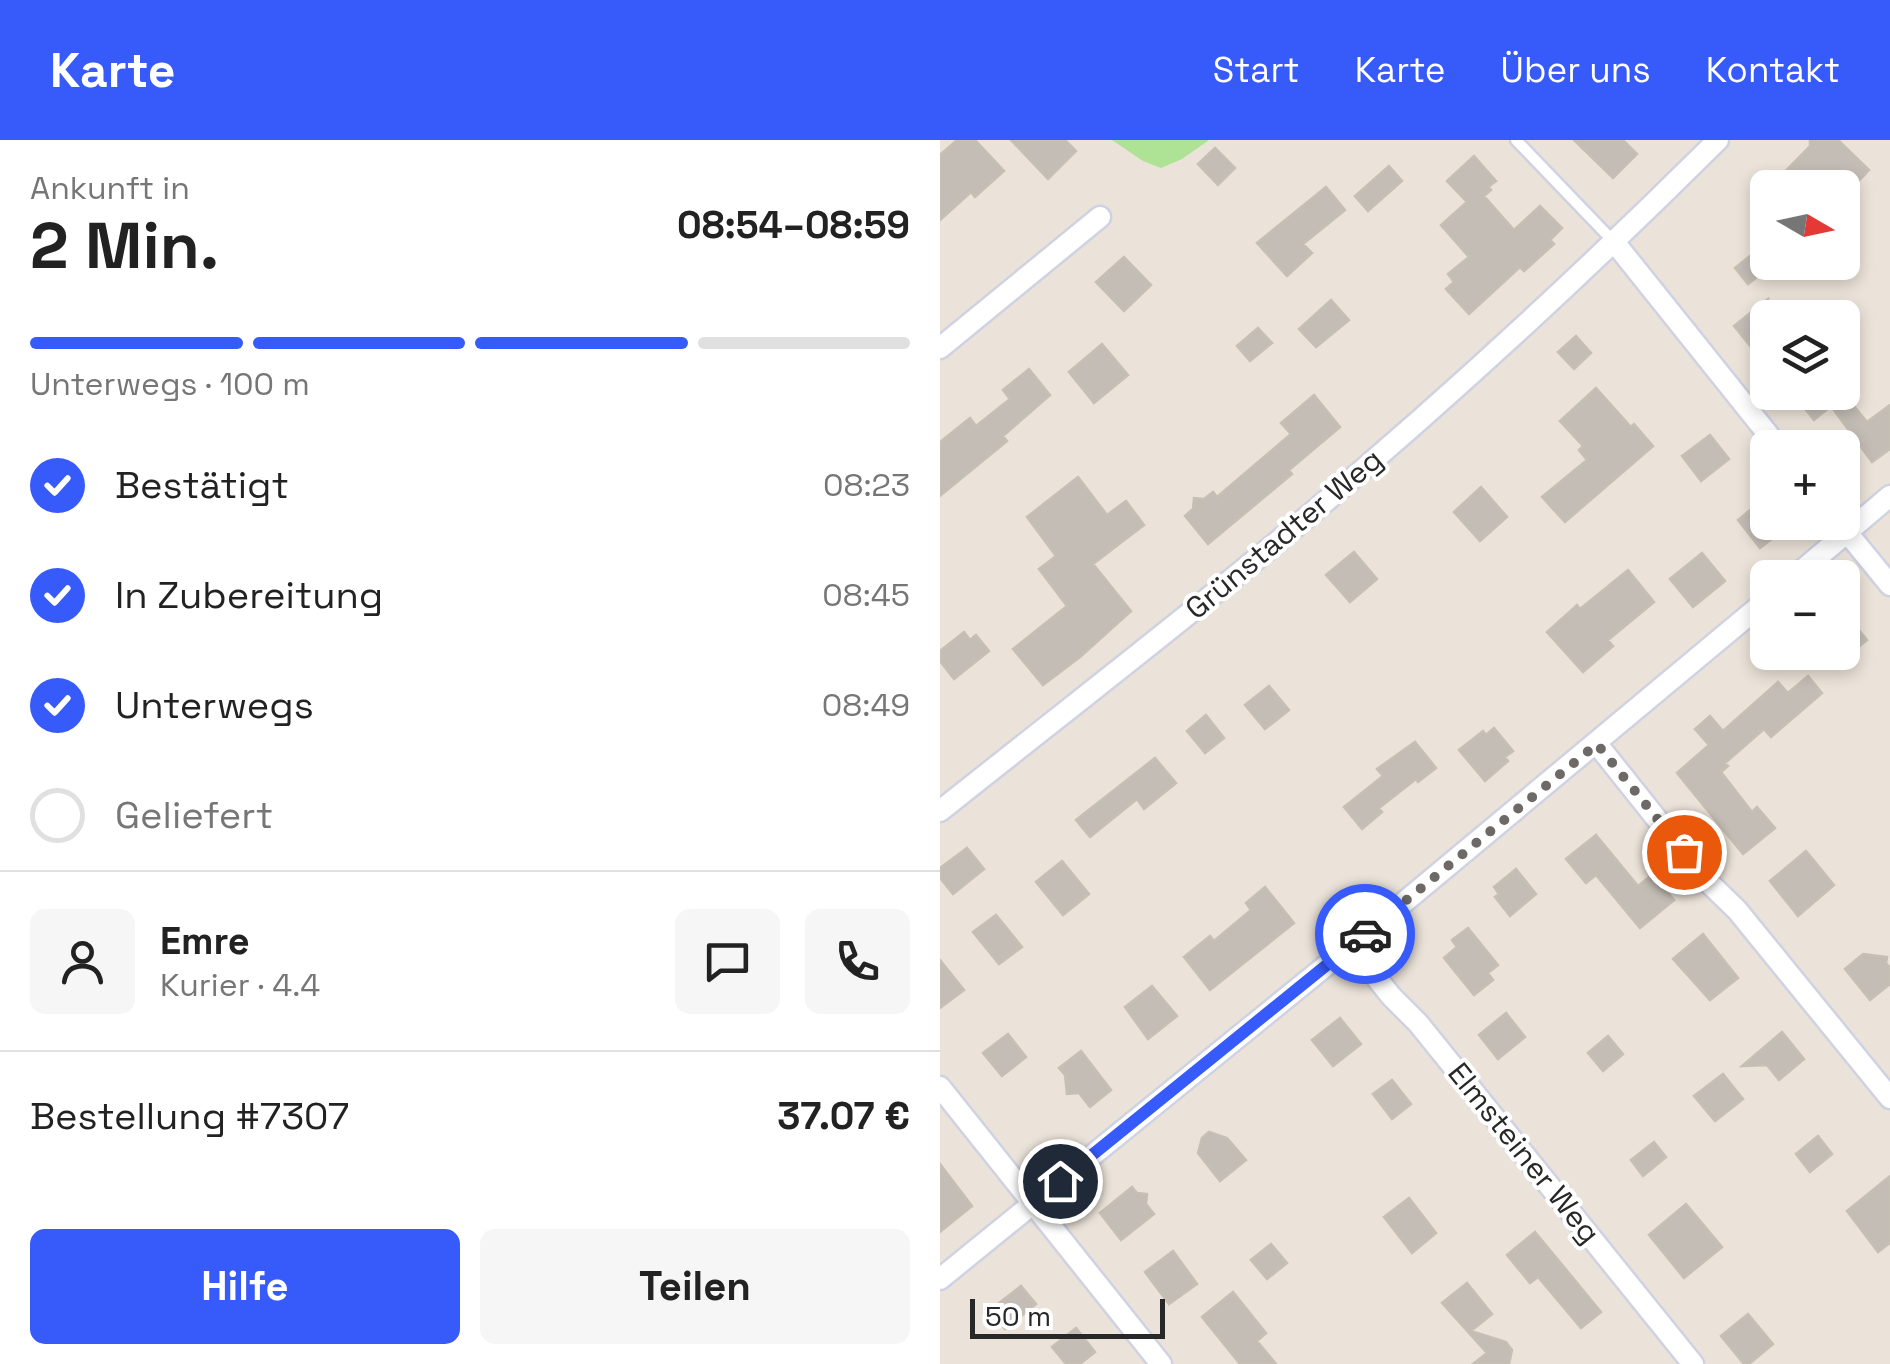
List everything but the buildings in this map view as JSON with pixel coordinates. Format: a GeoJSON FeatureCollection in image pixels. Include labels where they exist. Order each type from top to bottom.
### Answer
{"type":"FeatureCollection","features":[{"type":"Feature","properties":{"kind":"street","name":"Grünstadter Weg"},"geometry":{"type":"LineString","coordinates":[[940,812],[1268,550],[1614,243],[1718,140]]}},
{"type":"Feature","properties":{"kind":"street"},"geometry":{"type":"LineString","coordinates":[[940,348],[1100,217]]}},
{"type":"Feature","properties":{"kind":"street"},"geometry":{"type":"LineString","coordinates":[[1614,243],[1765,430]]}},
{"type":"Feature","properties":{"kind":"street"},"geometry":{"type":"LineString","coordinates":[[1860,516],[1890,496]]}},
{"type":"Feature","properties":{"kind":"street"},"geometry":{"type":"LineString","coordinates":[[1811,560],[1831,540]]}},
{"type":"Feature","properties":{"kind":"street"},"geometry":{"type":"LineString","coordinates":[[1854,540],[1890,585]]}},
{"type":"Feature","properties":{"kind":"street"},"geometry":{"type":"LineString","coordinates":[[940,1279],[1351,946],[1750,614]]}},
{"type":"Feature","properties":{"kind":"street"},"geometry":{"type":"LineString","coordinates":[[1597,744],[1702,876],[1737,910],[1890,1098]]}},
{"type":"Feature","properties":{"kind":"street","name":"Elmsteiner Weg"},"geometry":{"type":"LineString","coordinates":[[1351,946],[1418,1023],[1693,1364]]}},
{"type":"Feature","properties":{"kind":"street"},"geometry":{"type":"LineString","coordinates":[[940,1087],[1162,1364]]}},
{"type":"Feature","properties":{"kind":"lane"},"geometry":{"type":"LineString","coordinates":[[1516,140],[1614,243]]}},
{"type":"Feature","properties":{"kind":"green space"},"geometry":{"type":"Polygon","coordinates":[[[1112,140],[1209,140],[1161,168],[1112,140]]]}},
{"type":"Feature","properties":{"kind":"way so far"},"geometry":{"type":"LineString","coordinates":[[1365,934],[1597,744],[1684,852]]}},
{"type":"Feature","properties":{"kind":"route"},"geometry":{"type":"LineString","coordinates":[[1060,1181],[1365,934]]}}]}
